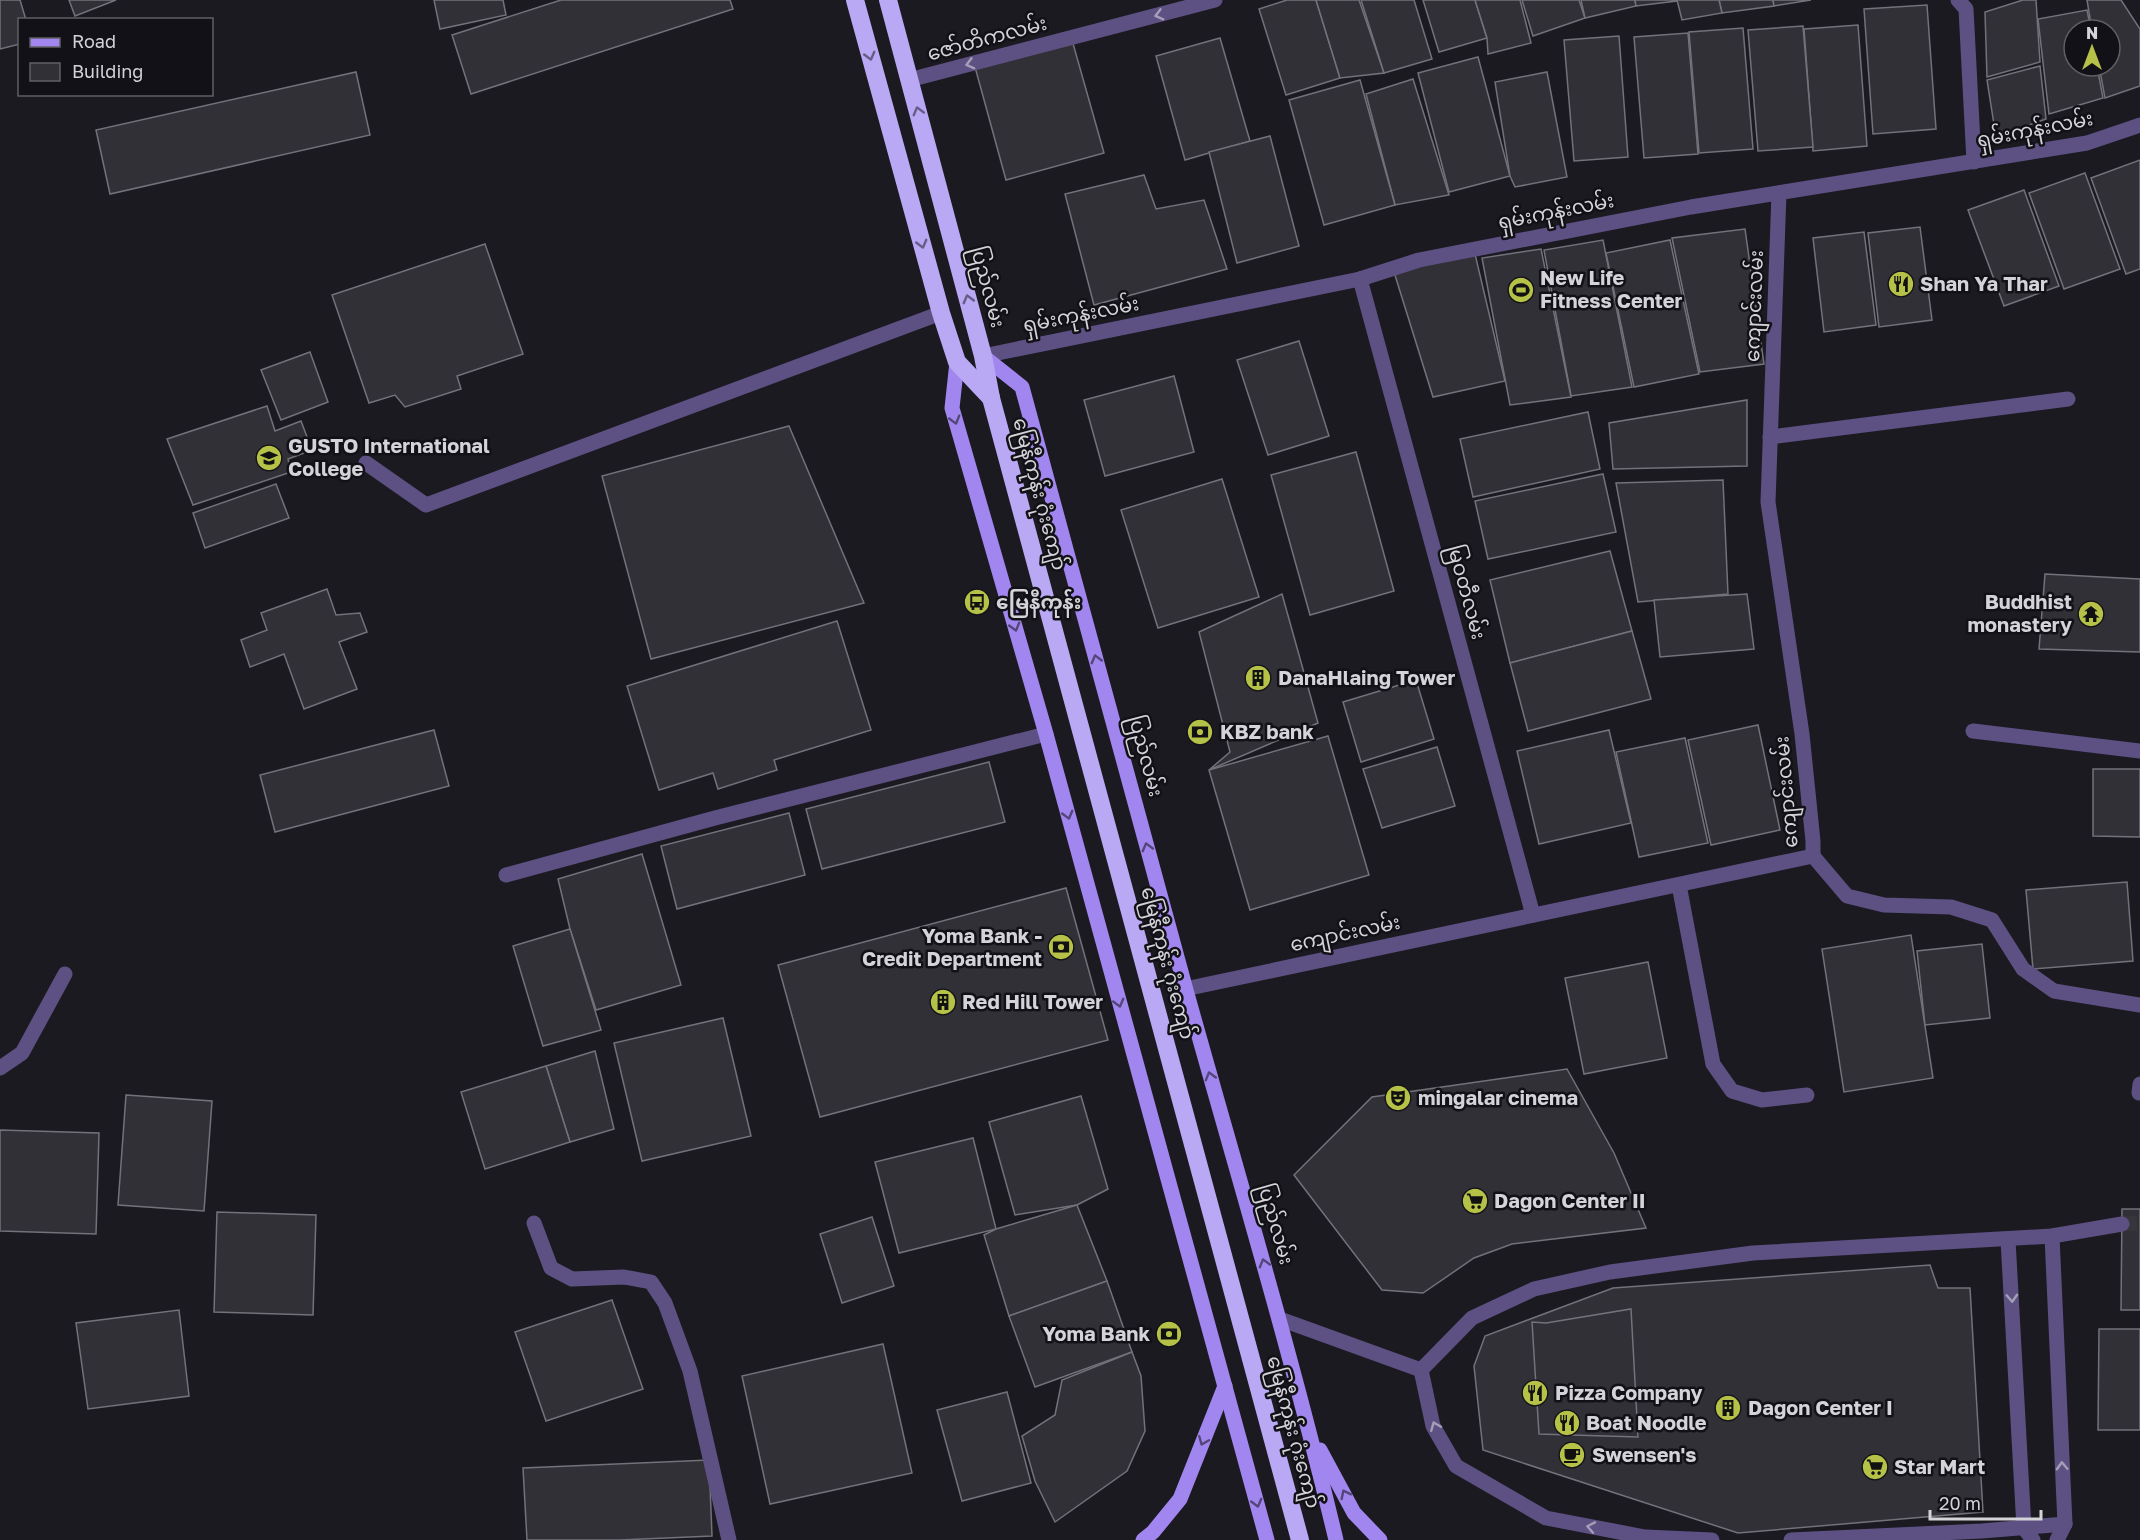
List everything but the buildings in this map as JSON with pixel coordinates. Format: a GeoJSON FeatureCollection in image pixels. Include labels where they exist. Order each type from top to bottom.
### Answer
{"type":"FeatureCollection","features":[{"type":"Feature","properties":{"kind":"highway"},"geometry":{"type":"LineString","coordinates":[[855,0],[941,313],[957,362],[991,398]]}},
{"type":"Feature","properties":{"kind":"highway","name":"ပြည်လမ်း"},"geometry":{"type":"LineString","coordinates":[[888,0],[983,356]]}},
{"type":"Feature","properties":{"kind":"highway","name":"မြေနီကုန်း ဂုံးကျော်"},"geometry":{"type":"LineString","coordinates":[[983,356],[991,398],[1300,1540]]}},
{"type":"Feature","properties":{"kind":"main road","name":"ပြည်လမ်း"},"geometry":{"type":"LineString","coordinates":[[983,356],[1022,387],[1185,989],[1280,1320],[1311,1434],[1336,1540]]}},
{"type":"Feature","properties":{"kind":"main road"},"geometry":{"type":"LineString","coordinates":[[957,362],[952,408],[1046,735],[1267,1540]]}},
{"type":"Feature","properties":{"kind":"main road"},"geometry":{"type":"LineString","coordinates":[[1143,1540],[1153,1532],[1179,1499],[1225,1386]]}},
{"type":"Feature","properties":{"kind":"main road"},"geometry":{"type":"LineString","coordinates":[[1311,1434],[1354,1513],[1380,1540]]}},
{"type":"Feature","properties":{"kind":"street","name":"ဇော်တိကလမ်း"},"geometry":{"type":"LineString","coordinates":[[909,80],[1215,0]]}},
{"type":"Feature","properties":{"kind":"street"},"geometry":{"type":"LineString","coordinates":[[1958,0],[1966,9],[1974,162]]}},
{"type":"Feature","properties":{"kind":"street","name":"ရှမ်းကုန်းလမ်း"},"geometry":{"type":"LineString","coordinates":[[983,356],[1360,279],[1419,260],[1483,247],[1680,209],[2088,143],[2140,125]]}},
{"type":"Feature","properties":{"kind":"street","name":"ကျောင်းလမ်း"},"geometry":{"type":"LineString","coordinates":[[1185,989],[1813,856],[1803,734],[1768,502],[1779,193]]}},
{"type":"Feature","properties":{"kind":"street","name":"မြဝတီလမ်း"},"geometry":{"type":"LineString","coordinates":[[1360,279],[1533,915]]}},
{"type":"Feature","properties":{"kind":"street"},"geometry":{"type":"LineString","coordinates":[[366,463],[426,505],[941,313]]}},
{"type":"Feature","properties":{"kind":"street"},"geometry":{"type":"LineString","coordinates":[[1770,437],[2068,399]]}},
{"type":"Feature","properties":{"kind":"street"},"geometry":{"type":"LineString","coordinates":[[1973,731],[2140,751]]}},
{"type":"Feature","properties":{"kind":"street"},"geometry":{"type":"LineString","coordinates":[[506,875],[726,815],[1046,735]]}},
{"type":"Feature","properties":{"kind":"street"},"geometry":{"type":"LineString","coordinates":[[1813,856],[1847,896],[1884,905],[1951,907],[1992,920],[2023,969],[2054,991],[2140,1005]]}},
{"type":"Feature","properties":{"kind":"street"},"geometry":{"type":"LineString","coordinates":[[1679,885],[1713,1064],[1732,1091],[1762,1100],[1807,1095]]}},
{"type":"Feature","properties":{"kind":"street"},"geometry":{"type":"LineString","coordinates":[[0,1068],[22,1053],[65,974]]}},
{"type":"Feature","properties":{"kind":"street"},"geometry":{"type":"LineString","coordinates":[[2139,1093],[2140,1084]]}},
{"type":"Feature","properties":{"kind":"street"},"geometry":{"type":"LineString","coordinates":[[534,1223],[550,1268],[572,1279],[624,1277],[651,1282],[665,1304],[690,1371],[729,1540]]}},
{"type":"Feature","properties":{"kind":"street"},"geometry":{"type":"LineString","coordinates":[[1421,1370],[1472,1318],[1534,1289],[1610,1272],[1753,1253],[2008,1240],[2052,1236],[2122,1224]]}},
{"type":"Feature","properties":{"kind":"street"},"geometry":{"type":"LineString","coordinates":[[2052,1236],[2065,1524],[2057,1540]]}},
{"type":"Feature","properties":{"kind":"street"},"geometry":{"type":"LineString","coordinates":[[2008,1240],[2029,1534]]}},
{"type":"Feature","properties":{"kind":"street"},"geometry":{"type":"LineString","coordinates":[[1280,1320],[1421,1370]]}},
{"type":"Feature","properties":{"kind":"street"},"geometry":{"type":"LineString","coordinates":[[1421,1370],[1433,1426],[1456,1466],[1546,1518],[1645,1537],[1712,1540]]}},
{"type":"Feature","properties":{"kind":"street"},"geometry":{"type":"LineString","coordinates":[[1791,1540],[2029,1534],[2065,1524]]}},
{"type":"Feature","properties":{"kind":"tunnel"},"geometry":{"type":"LineString","coordinates":[[2122,1224],[2140,1223]]}},
{"type":"Feature","properties":{"kind":"place","name":"Shan Ya Thar"},"geometry":{"type":"Point","coordinates":[1901,284]}},
{"type":"Feature","properties":{"kind":"place","name":"New Life Fitness Center"},"geometry":{"type":"Point","coordinates":[1521,290]}},
{"type":"Feature","properties":{"kind":"place","name":"GUSTO International College"},"geometry":{"type":"Point","coordinates":[269,458]}},
{"type":"Feature","properties":{"kind":"place","name":"မြေနီကုန်း"},"geometry":{"type":"Point","coordinates":[977,602]}},
{"type":"Feature","properties":{"kind":"place","name":"Buddhist monastery"},"geometry":{"type":"Point","coordinates":[2091,614]}},
{"type":"Feature","properties":{"kind":"place","name":"DanaHlaing Tower"},"geometry":{"type":"Point","coordinates":[1258,678]}},
{"type":"Feature","properties":{"kind":"place","name":"KBZ bank"},"geometry":{"type":"Point","coordinates":[1200,732]}},
{"type":"Feature","properties":{"kind":"place","name":"Yoma Bank - Credit Department"},"geometry":{"type":"Point","coordinates":[1061,947]}},
{"type":"Feature","properties":{"kind":"place","name":"Red Hill Tower"},"geometry":{"type":"Point","coordinates":[943,1002]}},
{"type":"Feature","properties":{"kind":"place","name":"mingalar cinema"},"geometry":{"type":"Point","coordinates":[1398,1098]}},
{"type":"Feature","properties":{"kind":"place","name":"Dagon Center II"},"geometry":{"type":"Point","coordinates":[1475,1201]}},
{"type":"Feature","properties":{"kind":"place","name":"Yoma Bank"},"geometry":{"type":"Point","coordinates":[1169,1334]}},
{"type":"Feature","properties":{"kind":"place","name":"Pizza Company"},"geometry":{"type":"Point","coordinates":[1535,1393]}},
{"type":"Feature","properties":{"kind":"place","name":"Dagon Center I"},"geometry":{"type":"Point","coordinates":[1728,1408]}},
{"type":"Feature","properties":{"kind":"place","name":"Boat Noodle"},"geometry":{"type":"Point","coordinates":[1567,1423]}},
{"type":"Feature","properties":{"kind":"place","name":"Swensen's"},"geometry":{"type":"Point","coordinates":[1572,1455]}},
{"type":"Feature","properties":{"kind":"place","name":"Star Mart"},"geometry":{"type":"Point","coordinates":[1875,1467]}}]}
